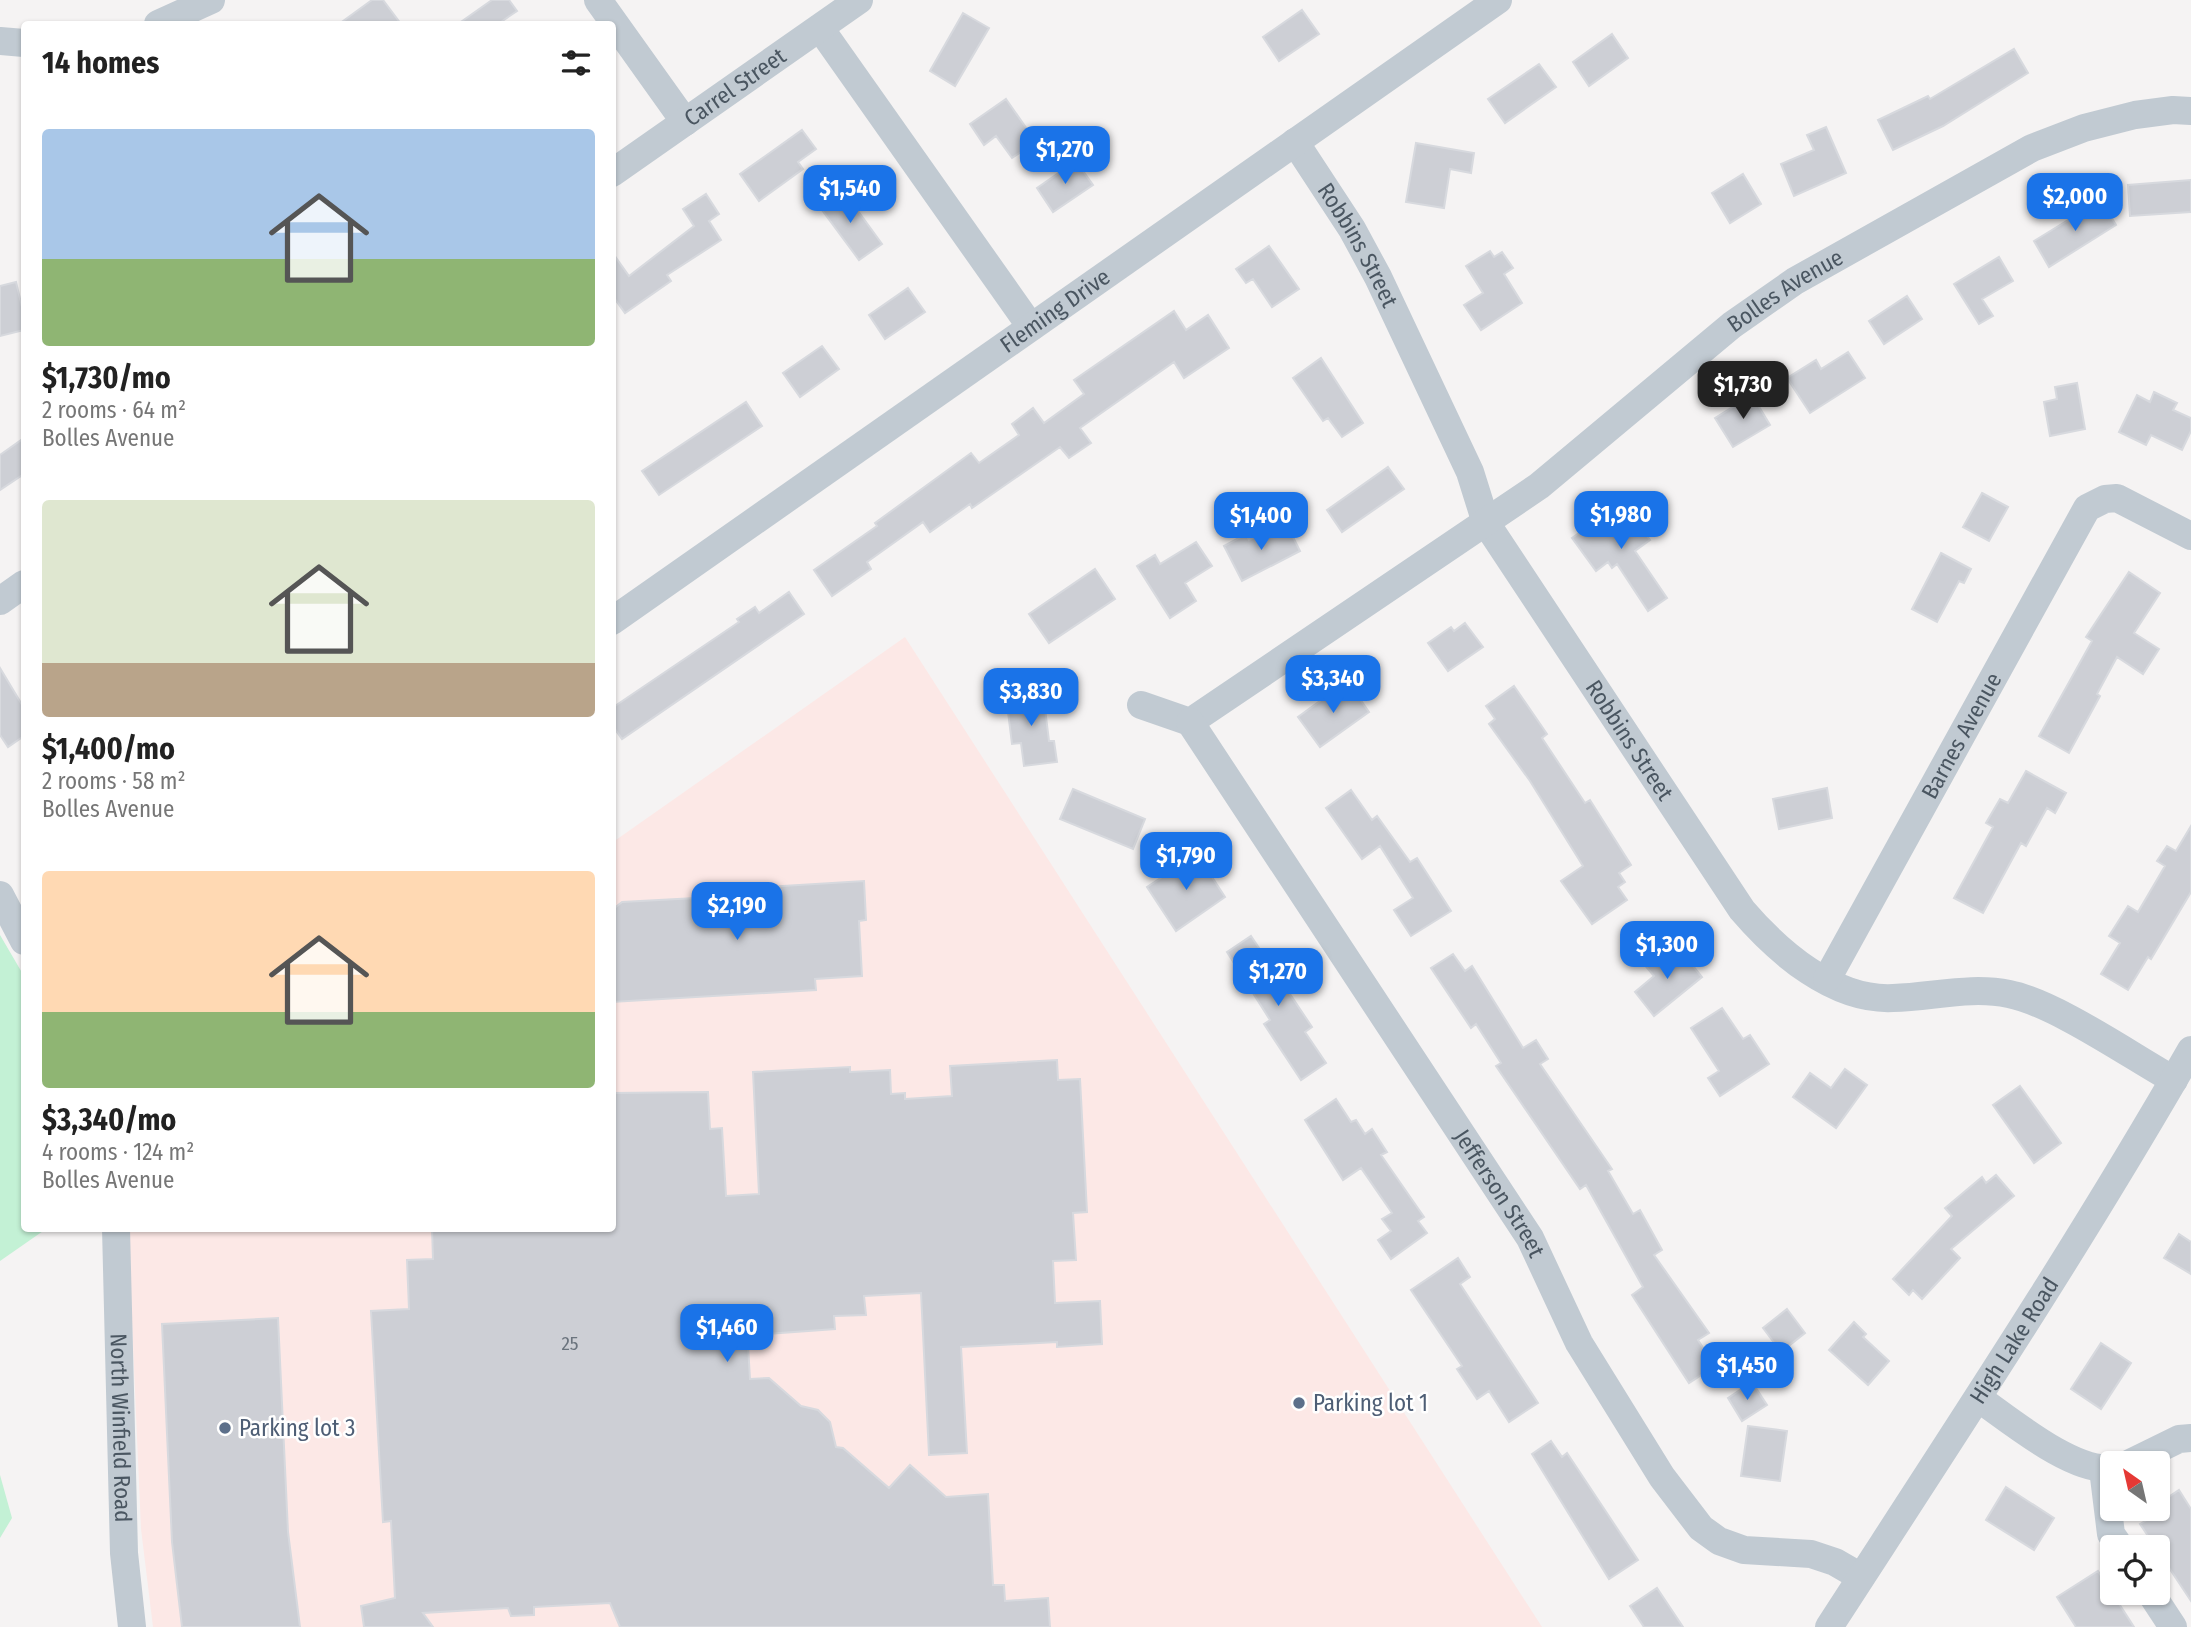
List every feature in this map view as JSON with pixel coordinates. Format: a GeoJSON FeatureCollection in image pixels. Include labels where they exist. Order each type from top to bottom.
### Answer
{"type":"FeatureCollection","features":[{"type":"Feature","properties":{"kind":"street"},"geometry":{"type":"LineString","coordinates":[[165,21],[211,0]]}},
{"type":"Feature","properties":{"kind":"street"},"geometry":{"type":"LineString","coordinates":[[598,0],[613,21]]}},
{"type":"Feature","properties":{"kind":"street","name":"Carrel Street"},"geometry":{"type":"LineString","coordinates":[[616,170],[859,0]]}},
{"type":"Feature","properties":{"kind":"street","name":"Fleming Drive"},"geometry":{"type":"LineString","coordinates":[[616,618],[1498,0]]}},
{"type":"Feature","properties":{"kind":"street"},"geometry":{"type":"LineString","coordinates":[[616,25],[685,122]]}},
{"type":"Feature","properties":{"kind":"street"},"geometry":{"type":"LineString","coordinates":[[820,28],[1031,327]]}},
{"type":"Feature","properties":{"kind":"street"},"geometry":{"type":"LineString","coordinates":[[0,41],[21,43]]}},
{"type":"Feature","properties":{"kind":"street","name":"Bolles Avenue"},"geometry":{"type":"LineString","coordinates":[[1190,722],[1539,486],[1732,325],[1795,281],[2032,148],[2084,128],[2135,115],[2173,110],[2191,111]]}},
{"type":"Feature","properties":{"kind":"street","name":"Robbins Street"},"geometry":{"type":"LineString","coordinates":[[1295,142],[1352,229],[1378,277],[1470,472],[1486,523],[1742,910],[1777,948],[1827,979],[1860,993],[1892,999],[1979,989],[2013,995],[2048,1009],[2174,1080]]}},
{"type":"Feature","properties":{"kind":"street","name":"Barnes Avenue"},"geometry":{"type":"LineString","coordinates":[[1827,979],[2075,524],[2087,508],[2105,499],[2132,503],[2191,536]]}},
{"type":"Feature","properties":{"kind":"street"},"geometry":{"type":"LineString","coordinates":[[0,601],[21,586]]}},
{"type":"Feature","properties":{"kind":"street"},"geometry":{"type":"LineString","coordinates":[[1141,705],[1190,722]]}},
{"type":"Feature","properties":{"kind":"street","name":"Jefferson Street"},"geometry":{"type":"LineString","coordinates":[[1190,722],[1530,1238],[1579,1343],[1662,1477],[1701,1528],[1719,1541],[1744,1550],[1811,1555],[1835,1562],[1861,1577]]}},
{"type":"Feature","properties":{"kind":"street"},"geometry":{"type":"LineString","coordinates":[[0,895],[21,936]]}},
{"type":"Feature","properties":{"kind":"street","name":"High Lake Road"},"geometry":{"type":"LineString","coordinates":[[1829,1627],[1978,1398],[2191,1050]]}},
{"type":"Feature","properties":{"kind":"street","name":"North Winfield Road"},"geometry":{"type":"LineString","coordinates":[[116,1232],[124,1553],[132,1627]]}},
{"type":"Feature","properties":{"kind":"street"},"geometry":{"type":"LineString","coordinates":[[1978,1398],[2056,1450],[2100,1463]]}},
{"type":"Feature","properties":{"kind":"street"},"geometry":{"type":"LineString","coordinates":[[2152,1451],[2179,1439],[2191,1438]]}},
{"type":"Feature","properties":{"kind":"street"},"geometry":{"type":"LineString","coordinates":[[2159,1605],[2173,1627]]}},
{"type":"Feature","properties":{"kind":"shaded area"},"geometry":{"type":"Polygon","coordinates":[[[905,637],[1542,1627],[153,1627],[141,1529],[128,1232],[616,1232],[616,840],[905,637]]]}},
{"type":"Feature","properties":{"kind":"green space"},"geometry":{"type":"Polygon","coordinates":[[[0,935],[21,971],[21,1232],[42,1232],[0,1261],[0,935]]]}},
{"type":"Feature","properties":{"kind":"green space"},"geometry":{"type":"Polygon","coordinates":[[[0,1475],[12,1518],[0,1538],[0,1475]]]}},
{"type":"Feature","properties":{"kind":"building"},"geometry":{"type":"Polygon","coordinates":[[[372,0],[383,0],[399,21],[343,21],[372,0]]]}},
{"type":"Feature","properties":{"kind":"building"},"geometry":{"type":"Polygon","coordinates":[[[492,0],[509,0],[517,11],[502,21],[462,21],[492,0]]]}},
{"type":"Feature","properties":{"kind":"building"},"geometry":{"type":"Polygon","coordinates":[[[1302,10],[1319,34],[1279,61],[1263,37],[1302,10]]]}},
{"type":"Feature","properties":{"kind":"building"},"geometry":{"type":"Polygon","coordinates":[[[963,13],[989,28],[955,86],[930,71],[963,13]]]}},
{"type":"Feature","properties":{"kind":"building"},"geometry":{"type":"Polygon","coordinates":[[[1612,34],[1628,58],[1589,86],[1573,62],[1612,34]]]}},
{"type":"Feature","properties":{"kind":"building"},"geometry":{"type":"Polygon","coordinates":[[[2014,49],[2028,73],[1943,126],[1893,150],[1878,120],[1928,96],[1930,99],[2014,49]]]}},
{"type":"Feature","properties":{"kind":"building"},"geometry":{"type":"Polygon","coordinates":[[[1539,64],[1556,87],[1505,123],[1488,99],[1539,64]]]}},
{"type":"Feature","properties":{"kind":"building"},"geometry":{"type":"Polygon","coordinates":[[[1006,99],[1036,142],[1012,158],[996,136],[984,145],[970,124],[1006,99]]]}},
{"type":"Feature","properties":{"kind":"building"},"geometry":{"type":"Polygon","coordinates":[[[1826,127],[1846,173],[1794,196],[1781,164],[1814,150],[1807,135],[1826,127]]]}},
{"type":"Feature","properties":{"kind":"building"},"geometry":{"type":"Polygon","coordinates":[[[802,130],[816,149],[798,162],[803,169],[759,201],[740,174],[802,130]]]}},
{"type":"Feature","properties":{"kind":"building"},"geometry":{"type":"Polygon","coordinates":[[[1416,143],[1474,153],[1471,173],[1450,169],[1444,208],[1406,202],[1416,143]]]}},
{"type":"Feature","properties":{"kind":"building"},"geometry":{"type":"Polygon","coordinates":[[[1076,161],[1093,185],[1053,212],[1037,188],[1076,161]]]}},
{"type":"Feature","properties":{"kind":"building"},"geometry":{"type":"Polygon","coordinates":[[[1743,174],[1761,204],[1730,223],[1712,193],[1743,174]]]}},
{"type":"Feature","properties":{"kind":"building"},"geometry":{"type":"Polygon","coordinates":[[[2191,180],[2191,212],[2130,216],[2128,185],[2191,180]]]}},
{"type":"Feature","properties":{"kind":"building"},"geometry":{"type":"Polygon","coordinates":[[[842,189],[882,244],[859,260],[819,206],[842,189]]]}},
{"type":"Feature","properties":{"kind":"building"},"geometry":{"type":"Polygon","coordinates":[[[706,194],[719,214],[709,221],[721,240],[667,275],[671,281],[625,313],[616,301],[616,258],[629,276],[694,226],[683,209],[706,194]]]}},
{"type":"Feature","properties":{"kind":"building"},"geometry":{"type":"Polygon","coordinates":[[[2101,200],[2116,225],[2049,267],[2034,241],[2101,200]]]}},
{"type":"Feature","properties":{"kind":"building"},"geometry":{"type":"Polygon","coordinates":[[[1269,246],[1299,289],[1272,307],[1253,279],[1246,283],[1236,269],[1269,246]]]}},
{"type":"Feature","properties":{"kind":"building"},"geometry":{"type":"Polygon","coordinates":[[[1490,251],[1494,257],[1502,252],[1513,268],[1504,274],[1522,303],[1481,330],[1464,305],[1483,293],[1466,266],[1490,251]]]}},
{"type":"Feature","properties":{"kind":"building"},"geometry":{"type":"Polygon","coordinates":[[[1999,257],[2013,281],[1982,299],[1993,316],[1979,324],[1954,284],[1999,257]]]}},
{"type":"Feature","properties":{"kind":"building"},"geometry":{"type":"Polygon","coordinates":[[[16,282],[21,303],[21,331],[0,336],[0,286],[16,282]]]}},
{"type":"Feature","properties":{"kind":"building"},"geometry":{"type":"Polygon","coordinates":[[[908,288],[925,312],[885,339],[869,315],[908,288]]]}},
{"type":"Feature","properties":{"kind":"building"},"geometry":{"type":"Polygon","coordinates":[[[1907,296],[1922,319],[1884,344],[1869,321],[1907,296]]]}},
{"type":"Feature","properties":{"kind":"building"},"geometry":{"type":"Polygon","coordinates":[[[1174,311],[1186,330],[1208,315],[1229,348],[1184,378],[1174,362],[1080,428],[1091,443],[1069,458],[1060,447],[972,508],[970,504],[930,532],[923,522],[867,562],[871,569],[832,596],[814,570],[877,526],[875,523],[971,453],[979,463],[1019,435],[1012,424],[1033,408],[1044,423],[1084,394],[1074,380],[1174,311]]]}},
{"type":"Feature","properties":{"kind":"building"},"geometry":{"type":"Polygon","coordinates":[[[822,346],[839,369],[800,397],[783,373],[822,346]]]}},
{"type":"Feature","properties":{"kind":"building"},"geometry":{"type":"Polygon","coordinates":[[[1848,352],[1865,378],[1810,413],[1787,378],[1816,360],[1821,369],[1848,352]]]}},
{"type":"Feature","properties":{"kind":"building"},"geometry":{"type":"Polygon","coordinates":[[[1321,358],[1363,423],[1342,437],[1328,418],[1323,421],[1293,378],[1321,358]]]}},
{"type":"Feature","properties":{"kind":"building"},"geometry":{"type":"Polygon","coordinates":[[[2077,383],[2085,429],[2050,436],[2044,402],[2057,399],[2055,387],[2077,383]]]}},
{"type":"Feature","properties":{"kind":"building"},"geometry":{"type":"Polygon","coordinates":[[[2154,392],[2177,403],[2173,410],[2191,418],[2191,431],[2182,450],[2151,435],[2146,445],[2119,432],[2137,395],[2150,402],[2154,392]]]}},
{"type":"Feature","properties":{"kind":"building"},"geometry":{"type":"Polygon","coordinates":[[[1752,395],[1770,425],[1733,447],[1715,418],[1752,395]]]}},
{"type":"Feature","properties":{"kind":"building"},"geometry":{"type":"Polygon","coordinates":[[[746,402],[762,426],[659,495],[642,471],[746,402]]]}},
{"type":"Feature","properties":{"kind":"building"},"geometry":{"type":"Polygon","coordinates":[[[21,440],[21,476],[0,490],[0,455],[21,440]]]}},
{"type":"Feature","properties":{"kind":"building"},"geometry":{"type":"Polygon","coordinates":[[[1388,467],[1404,489],[1342,532],[1327,510],[1388,467]]]}},
{"type":"Feature","properties":{"kind":"building"},"geometry":{"type":"Polygon","coordinates":[[[1982,493],[2008,507],[1989,541],[1963,527],[1982,493]]]}},
{"type":"Feature","properties":{"kind":"building"},"geometry":{"type":"Polygon","coordinates":[[[1619,498],[1650,540],[1635,551],[1667,598],[1648,611],[1617,564],[1612,568],[1608,562],[1596,571],[1572,538],[1607,513],[1604,509],[1619,498]]]}},
{"type":"Feature","properties":{"kind":"building"},"geometry":{"type":"Polygon","coordinates":[[[1288,527],[1300,551],[1242,581],[1224,546],[1246,534],[1249,540],[1268,530],[1271,536],[1288,527]]]}},
{"type":"Feature","properties":{"kind":"building"},"geometry":{"type":"Polygon","coordinates":[[[1196,542],[1212,566],[1185,583],[1196,601],[1170,618],[1137,566],[1155,555],[1160,564],[1196,542]]]}},
{"type":"Feature","properties":{"kind":"building"},"geometry":{"type":"Polygon","coordinates":[[[1941,553],[1971,569],[1964,583],[1959,581],[1937,622],[1912,609],[1941,553]]]}},
{"type":"Feature","properties":{"kind":"building"},"geometry":{"type":"Polygon","coordinates":[[[1095,569],[1115,599],[1049,643],[1029,614],[1095,569]]]}},
{"type":"Feature","properties":{"kind":"building"},"geometry":{"type":"Polygon","coordinates":[[[2129,572],[2160,593],[2134,633],[2159,649],[2143,674],[2117,657],[2097,694],[2100,696],[2069,753],[2039,736],[2092,641],[2086,637],[2129,572]]]}},
{"type":"Feature","properties":{"kind":"building"},"geometry":{"type":"Polygon","coordinates":[[[789,592],[804,614],[622,739],[616,731],[616,705],[739,622],[737,619],[755,607],[759,613],[789,592]]]}},
{"type":"Feature","properties":{"kind":"building"},"geometry":{"type":"Polygon","coordinates":[[[1465,623],[1483,647],[1448,671],[1428,643],[1451,627],[1454,631],[1465,623]]]}},
{"type":"Feature","properties":{"kind":"building"},"geometry":{"type":"Polygon","coordinates":[[[0,668],[21,703],[21,738],[8,747],[0,735],[0,668]]]}},
{"type":"Feature","properties":{"kind":"building"},"geometry":{"type":"Polygon","coordinates":[[[1351,686],[1369,712],[1320,747],[1298,717],[1335,690],[1338,695],[1351,686]]]}},
{"type":"Feature","properties":{"kind":"building"},"geometry":{"type":"Polygon","coordinates":[[[1514,686],[1547,734],[1542,738],[1585,803],[1590,800],[1631,865],[1619,873],[1625,882],[1618,887],[1627,900],[1592,924],[1561,881],[1583,866],[1530,781],[1489,724],[1495,719],[1486,706],[1514,686]]]}},
{"type":"Feature","properties":{"kind":"building"},"geometry":{"type":"Polygon","coordinates":[[[1043,692],[1049,741],[1054,741],[1057,762],[1024,766],[1021,743],[1012,744],[1006,696],[1043,692]]]}},
{"type":"Feature","properties":{"kind":"building"},"geometry":{"type":"Polygon","coordinates":[[[2026,771],[2066,793],[2055,813],[2047,808],[2026,846],[2021,843],[1983,913],[1954,898],[1993,827],[1986,823],[2000,799],[2008,803],[2026,771]]]}},
{"type":"Feature","properties":{"kind":"building"},"geometry":{"type":"Polygon","coordinates":[[[1827,788],[1832,818],[1779,829],[1773,799],[1827,788]]]}},
{"type":"Feature","properties":{"kind":"building"},"geometry":{"type":"Polygon","coordinates":[[[1073,789],[1145,819],[1133,849],[1060,819],[1073,789]]]}},
{"type":"Feature","properties":{"kind":"building"},"geometry":{"type":"Polygon","coordinates":[[[1351,790],[1372,820],[1377,816],[1410,862],[1417,858],[1451,911],[1411,936],[1394,910],[1413,898],[1380,846],[1362,859],[1326,808],[1351,790]]]}},
{"type":"Feature","properties":{"kind":"building"},"geometry":{"type":"Polygon","coordinates":[[[2191,826],[2191,892],[2151,959],[2148,957],[2128,990],[2101,974],[2120,943],[2109,936],[2128,906],[2138,912],[2165,866],[2157,861],[2167,846],[2176,851],[2191,826]]]}},
{"type":"Feature","properties":{"kind":"building"},"geometry":{"type":"Polygon","coordinates":[[[1197,854],[1225,897],[1176,931],[1147,887],[1197,854]]]}},
{"type":"Feature","properties":{"kind":"building"},"geometry":{"type":"Polygon","coordinates":[[[864,881],[866,920],[859,921],[862,976],[815,979],[816,990],[616,1002],[616,907],[622,902],[751,895],[750,888],[864,881]]]}},
{"type":"Feature","properties":{"kind":"building"},"geometry":{"type":"Polygon","coordinates":[[[1251,936],[1312,1027],[1305,1032],[1326,1063],[1301,1080],[1264,1024],[1270,1020],[1227,952],[1251,936]]]}},
{"type":"Feature","properties":{"kind":"building"},"geometry":{"type":"Polygon","coordinates":[[[1660,950],[1669,961],[1681,951],[1702,977],[1654,1016],[1635,992],[1654,976],[1643,963],[1660,950]]]}},
{"type":"Feature","properties":{"kind":"building"},"geometry":{"type":"Polygon","coordinates":[[[1453,954],[1465,971],[1472,966],[1523,1048],[1536,1040],[1548,1059],[1540,1064],[1612,1169],[1608,1171],[1633,1214],[1640,1210],[1662,1250],[1654,1255],[1709,1333],[1698,1340],[1715,1366],[1689,1383],[1632,1295],[1643,1287],[1586,1185],[1580,1189],[1496,1066],[1501,1063],[1476,1024],[1471,1028],[1431,968],[1453,954]]]}},
{"type":"Feature","properties":{"kind":"building"},"geometry":{"type":"Polygon","coordinates":[[[1722,1008],[1743,1039],[1750,1035],[1769,1064],[1720,1096],[1708,1078],[1719,1071],[1691,1028],[1722,1008]]]}},
{"type":"Feature","properties":{"kind":"building"},"geometry":{"type":"Polygon","coordinates":[[[1057,1060],[1058,1080],[1080,1079],[1087,1212],[1073,1213],[1076,1260],[1053,1261],[1055,1303],[1100,1301],[1102,1344],[1057,1347],[1057,1342],[961,1347],[967,1453],[929,1455],[921,1293],[864,1296],[866,1315],[834,1316],[835,1329],[767,1334],[767,1344],[748,1345],[750,1379],[769,1378],[801,1406],[818,1410],[830,1422],[836,1447],[843,1448],[889,1488],[910,1465],[946,1497],[988,1494],[993,1585],[1004,1585],[1005,1601],[1048,1598],[1050,1627],[620,1627],[610,1603],[534,1607],[534,1615],[511,1616],[508,1608],[423,1613],[433,1627],[364,1627],[361,1606],[395,1598],[391,1521],[383,1522],[371,1311],[409,1309],[407,1260],[433,1259],[432,1232],[616,1232],[616,1093],[708,1092],[710,1129],[722,1128],[726,1196],[759,1194],[753,1072],[850,1067],[850,1072],[890,1070],[891,1094],[905,1093],[905,1099],[952,1096],[950,1066],[1057,1060]]]}},
{"type":"Feature","properties":{"kind":"building"},"geometry":{"type":"Polygon","coordinates":[[[1845,1069],[1867,1085],[1836,1128],[1793,1097],[1810,1073],[1831,1088],[1845,1069]]]}},
{"type":"Feature","properties":{"kind":"building"},"geometry":{"type":"Polygon","coordinates":[[[2020,1086],[2061,1143],[2034,1163],[1993,1105],[2020,1086]]]}},
{"type":"Feature","properties":{"kind":"building"},"geometry":{"type":"Polygon","coordinates":[[[1336,1099],[1351,1122],[1356,1120],[1365,1134],[1372,1129],[1387,1152],[1381,1155],[1424,1217],[1418,1221],[1427,1233],[1391,1259],[1378,1240],[1391,1231],[1382,1219],[1392,1213],[1361,1168],[1343,1180],[1305,1120],[1336,1099]]]}},
{"type":"Feature","properties":{"kind":"building"},"geometry":{"type":"Polygon","coordinates":[[[1996,1175],[2014,1196],[1951,1249],[1960,1258],[1922,1299],[1913,1290],[1909,1295],[1893,1279],[1952,1216],[1945,1208],[1982,1177],[1986,1183],[1996,1175]]]}},
{"type":"Feature","properties":{"kind":"building"},"geometry":{"type":"Polygon","coordinates":[[[2179,1234],[2191,1242],[2191,1274],[2164,1258],[2179,1234]]]}},
{"type":"Feature","properties":{"kind":"building"},"geometry":{"type":"Polygon","coordinates":[[[1458,1258],[1470,1277],[1460,1284],[1538,1403],[1509,1422],[1489,1391],[1477,1399],[1457,1369],[1462,1366],[1411,1290],[1458,1258]]]}},
{"type":"Feature","properties":{"kind":"building"},"geometry":{"type":"Polygon","coordinates":[[[1787,1309],[1805,1333],[1781,1352],[1763,1328],[1787,1309]]]}},
{"type":"Feature","properties":{"kind":"building","name":"Parking lot 3"},"geometry":{"type":"Polygon","coordinates":[[[278,1318],[288,1532],[300,1627],[182,1627],[172,1542],[162,1324],[278,1318]]]}},
{"type":"Feature","properties":{"kind":"building"},"geometry":{"type":"Polygon","coordinates":[[[1854,1322],[1866,1334],[1863,1337],[1889,1361],[1868,1385],[1829,1350],[1854,1322]]]}},
{"type":"Feature","properties":{"kind":"building"},"geometry":{"type":"Polygon","coordinates":[[[2101,1343],[2131,1363],[2101,1409],[2071,1389],[2101,1343]]]}},
{"type":"Feature","properties":{"kind":"building"},"geometry":{"type":"Polygon","coordinates":[[[1752,1382],[1767,1405],[1742,1421],[1728,1398],[1752,1382]]]}},
{"type":"Feature","properties":{"kind":"building"},"geometry":{"type":"Polygon","coordinates":[[[1748,1426],[1787,1431],[1780,1481],[1741,1476],[1748,1426]]]}},
{"type":"Feature","properties":{"kind":"building"},"geometry":{"type":"Polygon","coordinates":[[[1551,1441],[1562,1457],[1567,1453],[1638,1560],[1609,1579],[1532,1454],[1551,1441]]]}},
{"type":"Feature","properties":{"kind":"building"},"geometry":{"type":"Polygon","coordinates":[[[2006,1487],[2054,1518],[2034,1550],[1986,1520],[2006,1487]]]}},
{"type":"Feature","properties":{"kind":"building"},"geometry":{"type":"Polygon","coordinates":[[[2179,1490],[2191,1509],[2191,1601],[2170,1569],[2170,1535],[2147,1535],[2140,1524],[2145,1521],[2170,1521],[2170,1496],[2179,1490]]]}},
{"type":"Feature","properties":{"kind":"building"},"geometry":{"type":"Polygon","coordinates":[[[2098,1571],[2100,1605],[2120,1605],[2134,1627],[2076,1627],[2057,1597],[2098,1571]]]}},
{"type":"Feature","properties":{"kind":"building"},"geometry":{"type":"Polygon","coordinates":[[[1657,1588],[1683,1627],[1644,1627],[1630,1606],[1657,1588]]]}},
{"type":"Feature","properties":{"kind":"place","name":"Parking lot 1"},"geometry":{"type":"Point","coordinates":[1299,1403]}},
{"type":"Feature","properties":{"kind":"place","name":"Parking lot 3"},"geometry":{"type":"Point","coordinates":[225,1428]}}]}
